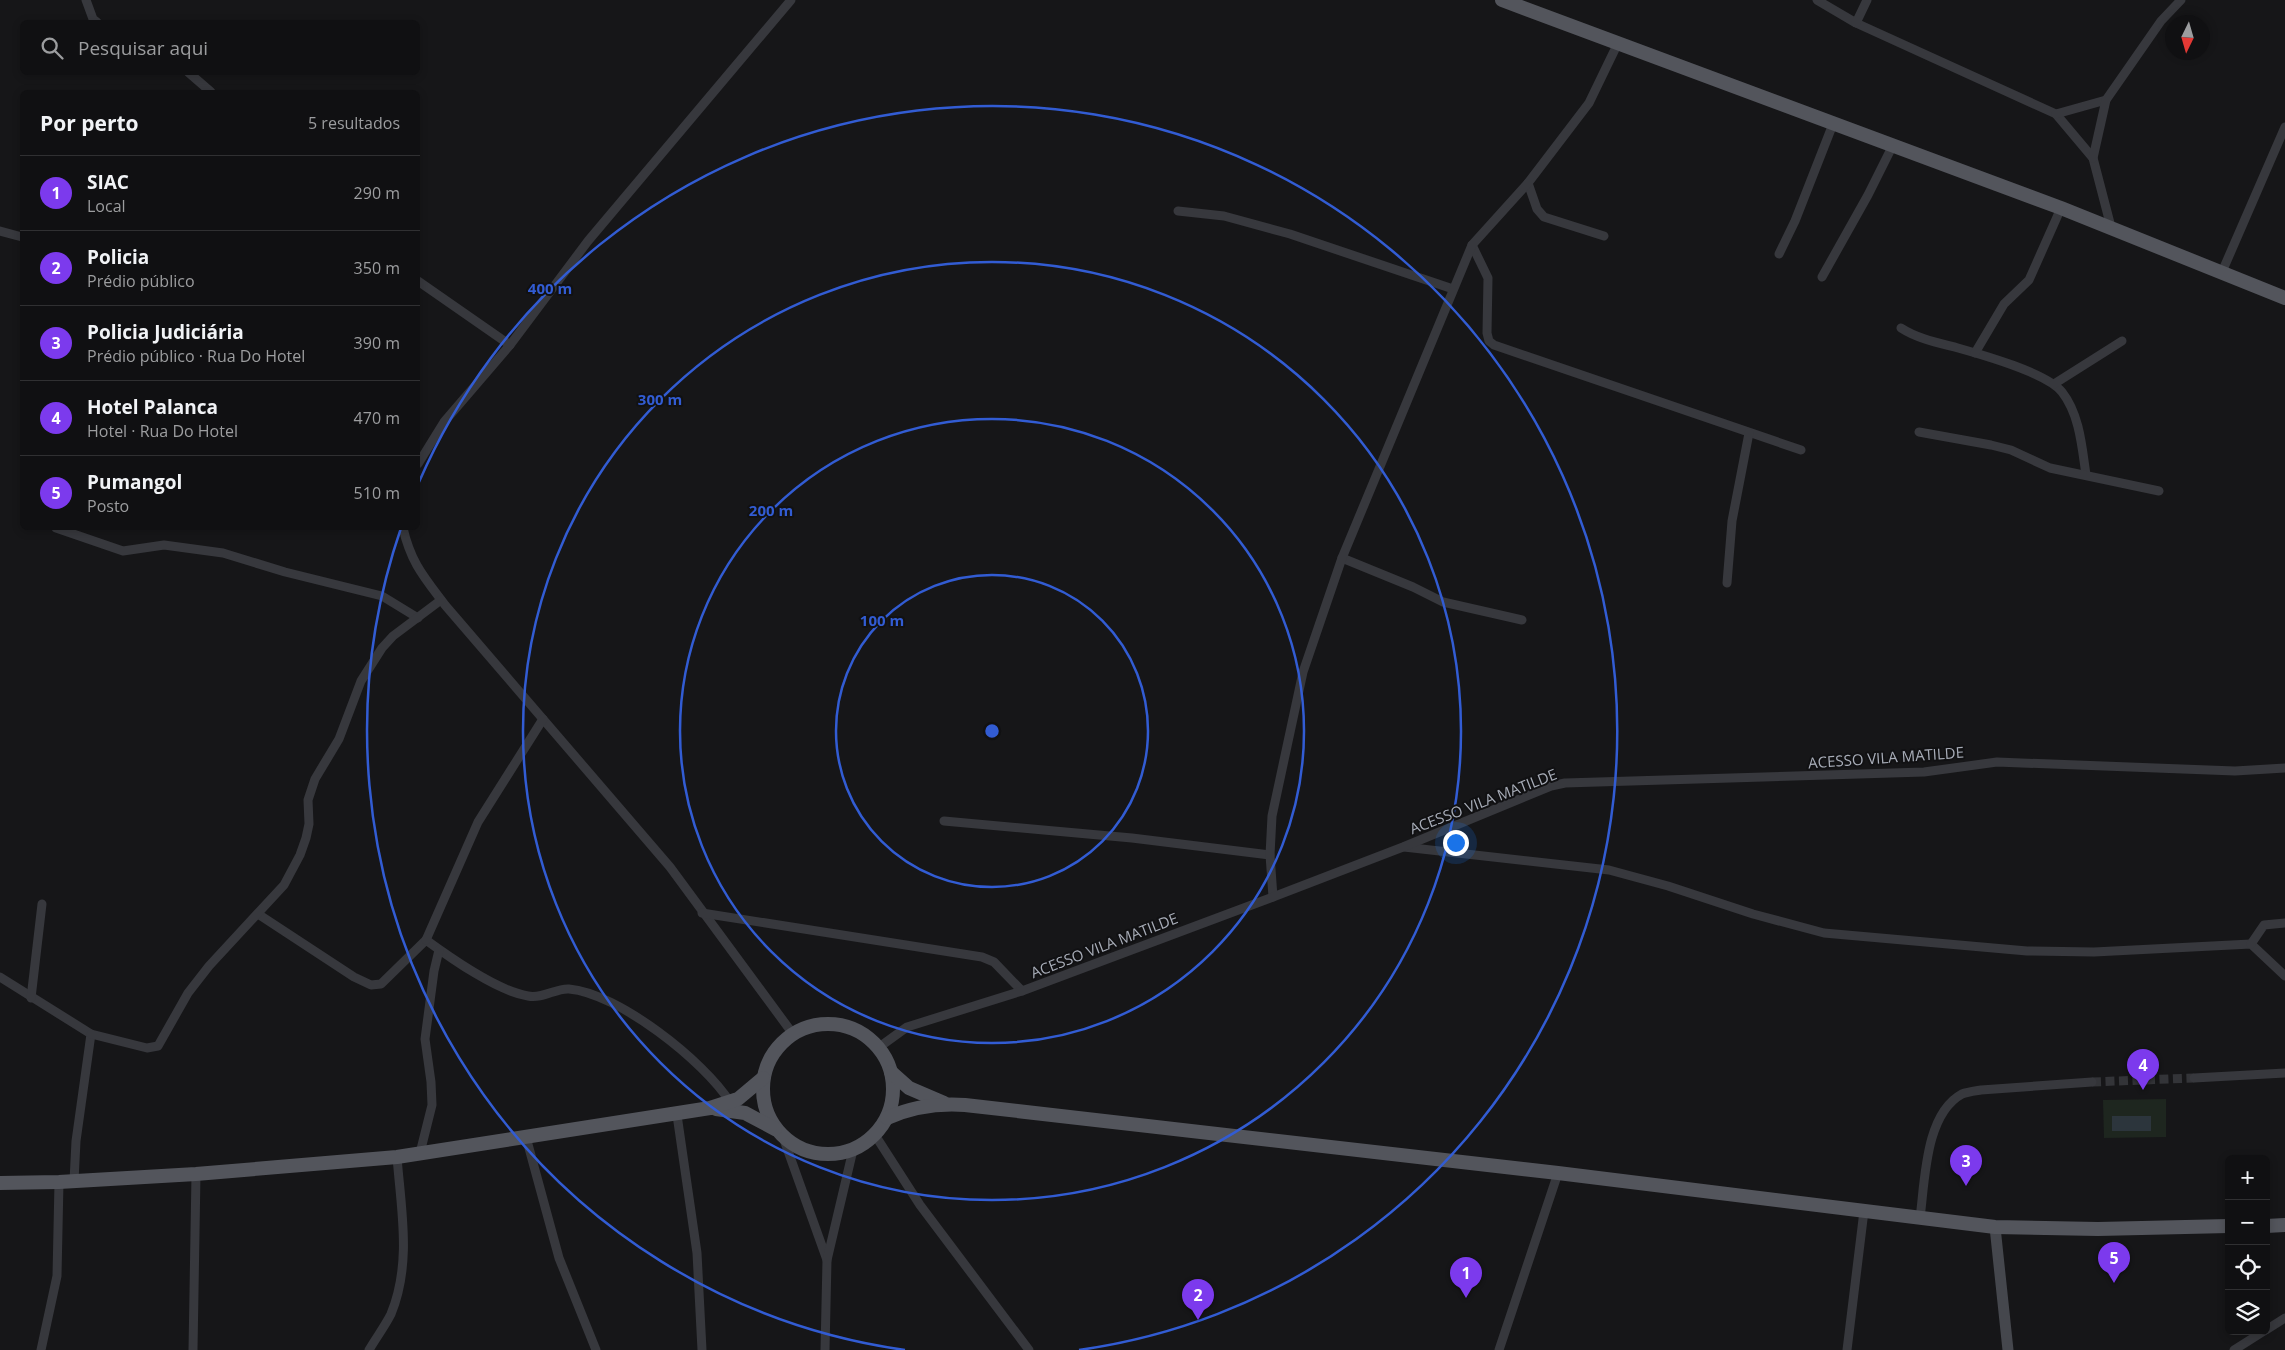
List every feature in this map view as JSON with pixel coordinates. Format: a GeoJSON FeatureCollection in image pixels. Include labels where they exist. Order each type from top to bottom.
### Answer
{"type":"FeatureCollection","features":[{"type":"Feature","properties":{"kind":"main road"},"geometry":{"type":"LineString","coordinates":[[1502,0],[2111,227],[2285,298]]}},
{"type":"Feature","properties":{"kind":"main road"},"geometry":{"type":"LineString","coordinates":[[780,1134],[769,1119],[762,1096],[763,1078],[769,1060],[779,1045],[793,1034],[816,1025],[840,1025],[862,1034],[878,1048],[891,1072],[909,1088],[945,1103],[1995,1227],[2098,1229],[2225,1226]]}},
{"type":"Feature","properties":{"kind":"main road"},"geometry":{"type":"LineString","coordinates":[[710,1108],[728,1109],[745,1113],[803,1150],[826,1155],[853,1150],[875,1135],[887,1118],[893,1097],[891,1072]]}},
{"type":"Feature","properties":{"kind":"main road"},"geometry":{"type":"LineString","coordinates":[[0,1182],[59,1182],[196,1174],[397,1157],[526,1136],[677,1115],[710,1108],[730,1102],[748,1092],[763,1078]]}},
{"type":"Feature","properties":{"kind":"main road"},"geometry":{"type":"LineString","coordinates":[[887,1118],[906,1110],[945,1103]]}},
{"type":"Feature","properties":{"kind":"main road"},"geometry":{"type":"LineString","coordinates":[[2270,1226],[2285,1225]]}},
{"type":"Feature","properties":{"kind":"street"},"geometry":{"type":"LineString","coordinates":[[86,0],[94,20]]}},
{"type":"Feature","properties":{"kind":"street"},"geometry":{"type":"LineString","coordinates":[[420,461],[444,422],[510,345],[588,241],[791,0]]}},
{"type":"Feature","properties":{"kind":"street"},"geometry":{"type":"LineString","coordinates":[[1817,0],[1856,23],[2056,114],[2093,158],[2111,227]]}},
{"type":"Feature","properties":{"kind":"street"},"geometry":{"type":"LineString","coordinates":[[1856,23],[1867,0]]}},
{"type":"Feature","properties":{"kind":"street"},"geometry":{"type":"LineString","coordinates":[[2093,158],[2106,100],[2161,21],[2181,0]]}},
{"type":"Feature","properties":{"kind":"street"},"geometry":{"type":"LineString","coordinates":[[1273,896],[1270,854],[1272,816],[1303,672],[1342,558],[1472,245],[1528,182],[1589,102],[1618,43]]}},
{"type":"Feature","properties":{"kind":"street"},"geometry":{"type":"LineString","coordinates":[[191,75],[209,90]]}},
{"type":"Feature","properties":{"kind":"street"},"geometry":{"type":"LineString","coordinates":[[2056,114],[2106,100]]}},
{"type":"Feature","properties":{"kind":"street"},"geometry":{"type":"LineString","coordinates":[[1779,254],[1795,221],[1833,124]]}},
{"type":"Feature","properties":{"kind":"street"},"geometry":{"type":"LineString","coordinates":[[2222,272],[2285,127]]}},
{"type":"Feature","properties":{"kind":"street"},"geometry":{"type":"LineString","coordinates":[[1822,277],[1868,195],[1893,145]]}},
{"type":"Feature","properties":{"kind":"street"},"geometry":{"type":"LineString","coordinates":[[1528,182],[1537,209],[1544,217],[1604,236]]}},
{"type":"Feature","properties":{"kind":"street"},"geometry":{"type":"LineString","coordinates":[[1975,353],[2004,304],[2029,280],[2061,208]]}},
{"type":"Feature","properties":{"kind":"street"},"geometry":{"type":"LineString","coordinates":[[1178,211],[1224,216],[1290,234],[1453,289]]}},
{"type":"Feature","properties":{"kind":"street"},"geometry":{"type":"LineString","coordinates":[[0,231],[20,236]]}},
{"type":"Feature","properties":{"kind":"street"},"geometry":{"type":"LineString","coordinates":[[1472,245],[1488,278],[1487,333],[1489,341],[1494,345],[1801,450]]}},
{"type":"Feature","properties":{"kind":"street"},"geometry":{"type":"LineString","coordinates":[[420,282],[510,345]]}},
{"type":"Feature","properties":{"kind":"street"},"geometry":{"type":"LineString","coordinates":[[1901,328],[1928,340],[1975,353],[2041,377],[2054,384],[2063,394],[2077,423],[2086,475]]}},
{"type":"Feature","properties":{"kind":"street"},"geometry":{"type":"LineString","coordinates":[[2054,384],[2122,341]]}},
{"type":"Feature","properties":{"kind":"street"},"geometry":{"type":"LineString","coordinates":[[1919,432],[1991,445],[2011,450],[2050,468],[2159,491]]}},
{"type":"Feature","properties":{"kind":"street"},"geometry":{"type":"LineString","coordinates":[[1727,583],[1732,521],[1749,433]]}},
{"type":"Feature","properties":{"kind":"street"},"geometry":{"type":"LineString","coordinates":[[62,530],[123,551],[164,545],[223,553],[285,572],[375,594],[418,618]]}},
{"type":"Feature","properties":{"kind":"street"},"geometry":{"type":"LineString","coordinates":[[404,530],[409,552],[420,572],[441,600],[670,867],[702,913],[793,1034]]}},
{"type":"Feature","properties":{"kind":"street"},"geometry":{"type":"LineString","coordinates":[[1342,558],[1413,586],[1443,602],[1522,620]]}},
{"type":"Feature","properties":{"kind":"street"},"geometry":{"type":"LineString","coordinates":[[0,977],[91,1034],[147,1048],[158,1046],[188,993],[203,973],[284,885],[300,855],[306,838],[309,824],[308,800],[315,778],[339,739],[361,681],[382,648],[393,636],[441,600]]}},
{"type":"Feature","properties":{"kind":"street"},"geometry":{"type":"LineString","coordinates":[[258,914],[354,977],[371,985],[381,984],[426,940],[478,822],[542,719]]}},
{"type":"Feature","properties":{"kind":"street","name":"ACESSO VILA MATILDE"},"geometry":{"type":"LineString","coordinates":[[878,1048],[907,1027],[1022,991],[1403,847],[1551,786],[1565,783],[1924,772],[1997,762],[2235,771],[2285,768]]}},
{"type":"Feature","properties":{"kind":"street"},"geometry":{"type":"LineString","coordinates":[[944,820],[1132,838],[1270,854]]}},
{"type":"Feature","properties":{"kind":"street"},"geometry":{"type":"LineString","coordinates":[[1403,847],[1609,870],[1668,886],[1753,914],[1824,933],[2027,951],[2094,952],[2251,944],[2285,976]]}},
{"type":"Feature","properties":{"kind":"street"},"geometry":{"type":"LineString","coordinates":[[31,998],[42,904]]}},
{"type":"Feature","properties":{"kind":"street"},"geometry":{"type":"LineString","coordinates":[[702,913],[982,957],[994,962],[1022,991]]}},
{"type":"Feature","properties":{"kind":"street"},"geometry":{"type":"LineString","coordinates":[[2251,944],[2264,925],[2285,923]]}},
{"type":"Feature","properties":{"kind":"street"},"geometry":{"type":"LineString","coordinates":[[426,940],[439,950],[504,989],[529,997],[547,996],[567,989],[587,993],[610,1002],[654,1029],[688,1056],[721,1088],[730,1102]]}},
{"type":"Feature","properties":{"kind":"street"},"geometry":{"type":"LineString","coordinates":[[420,1153],[432,1105],[433,1094],[425,1039],[434,971],[439,950]]}},
{"type":"Feature","properties":{"kind":"street"},"geometry":{"type":"LineString","coordinates":[[74,1180],[76,1141],[91,1034]]}},
{"type":"Feature","properties":{"kind":"street"},"geometry":{"type":"LineString","coordinates":[[2194,1078],[2285,1073]]}},
{"type":"Feature","properties":{"kind":"street"},"geometry":{"type":"LineString","coordinates":[[1920,1218],[1931,1139],[1939,1120],[1951,1102],[1963,1094],[1981,1090],[2092,1082]]}},
{"type":"Feature","properties":{"kind":"street"},"geometry":{"type":"LineString","coordinates":[[677,1115],[698,1253],[702,1350]]}},
{"type":"Feature","properties":{"kind":"street"},"geometry":{"type":"LineString","coordinates":[[780,1134],[827,1260]]}},
{"type":"Feature","properties":{"kind":"street"},"geometry":{"type":"LineString","coordinates":[[875,1135],[920,1205],[1029,1350]]}},
{"type":"Feature","properties":{"kind":"street"},"geometry":{"type":"LineString","coordinates":[[526,1136],[559,1258],[596,1350]]}},
{"type":"Feature","properties":{"kind":"street"},"geometry":{"type":"LineString","coordinates":[[826,1350],[827,1260],[853,1150]]}},
{"type":"Feature","properties":{"kind":"street"},"geometry":{"type":"LineString","coordinates":[[369,1350],[390,1314],[400,1287],[405,1255],[397,1157]]}},
{"type":"Feature","properties":{"kind":"street"},"geometry":{"type":"LineString","coordinates":[[194,1350],[196,1174]]}},
{"type":"Feature","properties":{"kind":"street"},"geometry":{"type":"LineString","coordinates":[[1499,1350],[1558,1174]]}},
{"type":"Feature","properties":{"kind":"street"},"geometry":{"type":"LineString","coordinates":[[41,1350],[57,1276],[59,1182]]}},
{"type":"Feature","properties":{"kind":"street"},"geometry":{"type":"LineString","coordinates":[[1847,1350],[1864,1211]]}},
{"type":"Feature","properties":{"kind":"street"},"geometry":{"type":"LineString","coordinates":[[1995,1227],[2008,1350]]}},
{"type":"Feature","properties":{"kind":"street"},"geometry":{"type":"LineString","coordinates":[[2270,1328],[2285,1318]]}},
{"type":"Feature","properties":{"kind":"street"},"geometry":{"type":"LineString","coordinates":[[2234,1350],[2258,1335]]}},
{"type":"Feature","properties":{"kind":"shaded area"},"geometry":{"type":"Polygon","coordinates":[[[2166,1099],[2166,1137],[2104,1138],[2103,1100],[2166,1099]]]}},
{"type":"Feature","properties":{"kind":"shaded area"},"geometry":{"type":"Polygon","coordinates":[[[2112,1116],[2151,1116],[2151,1131],[2112,1131],[2112,1116]]]}},
{"type":"Feature","properties":{"kind":"tunnel"},"geometry":{"type":"LineString","coordinates":[[2092,1082],[2194,1078]]}},
{"type":"Feature","properties":{"kind":"place","name":"Hotel Palanca"},"geometry":{"type":"Point","coordinates":[2143,1090]}},
{"type":"Feature","properties":{"kind":"place","name":"Policia Judiciária"},"geometry":{"type":"Point","coordinates":[1966,1186]}},
{"type":"Feature","properties":{"kind":"place","name":"Pumangol"},"geometry":{"type":"Point","coordinates":[2114,1283]}},
{"type":"Feature","properties":{"kind":"place","name":"SIAC"},"geometry":{"type":"Point","coordinates":[1466,1298]}},
{"type":"Feature","properties":{"kind":"place","name":"Policia"},"geometry":{"type":"Point","coordinates":[1198,1320]}}]}
